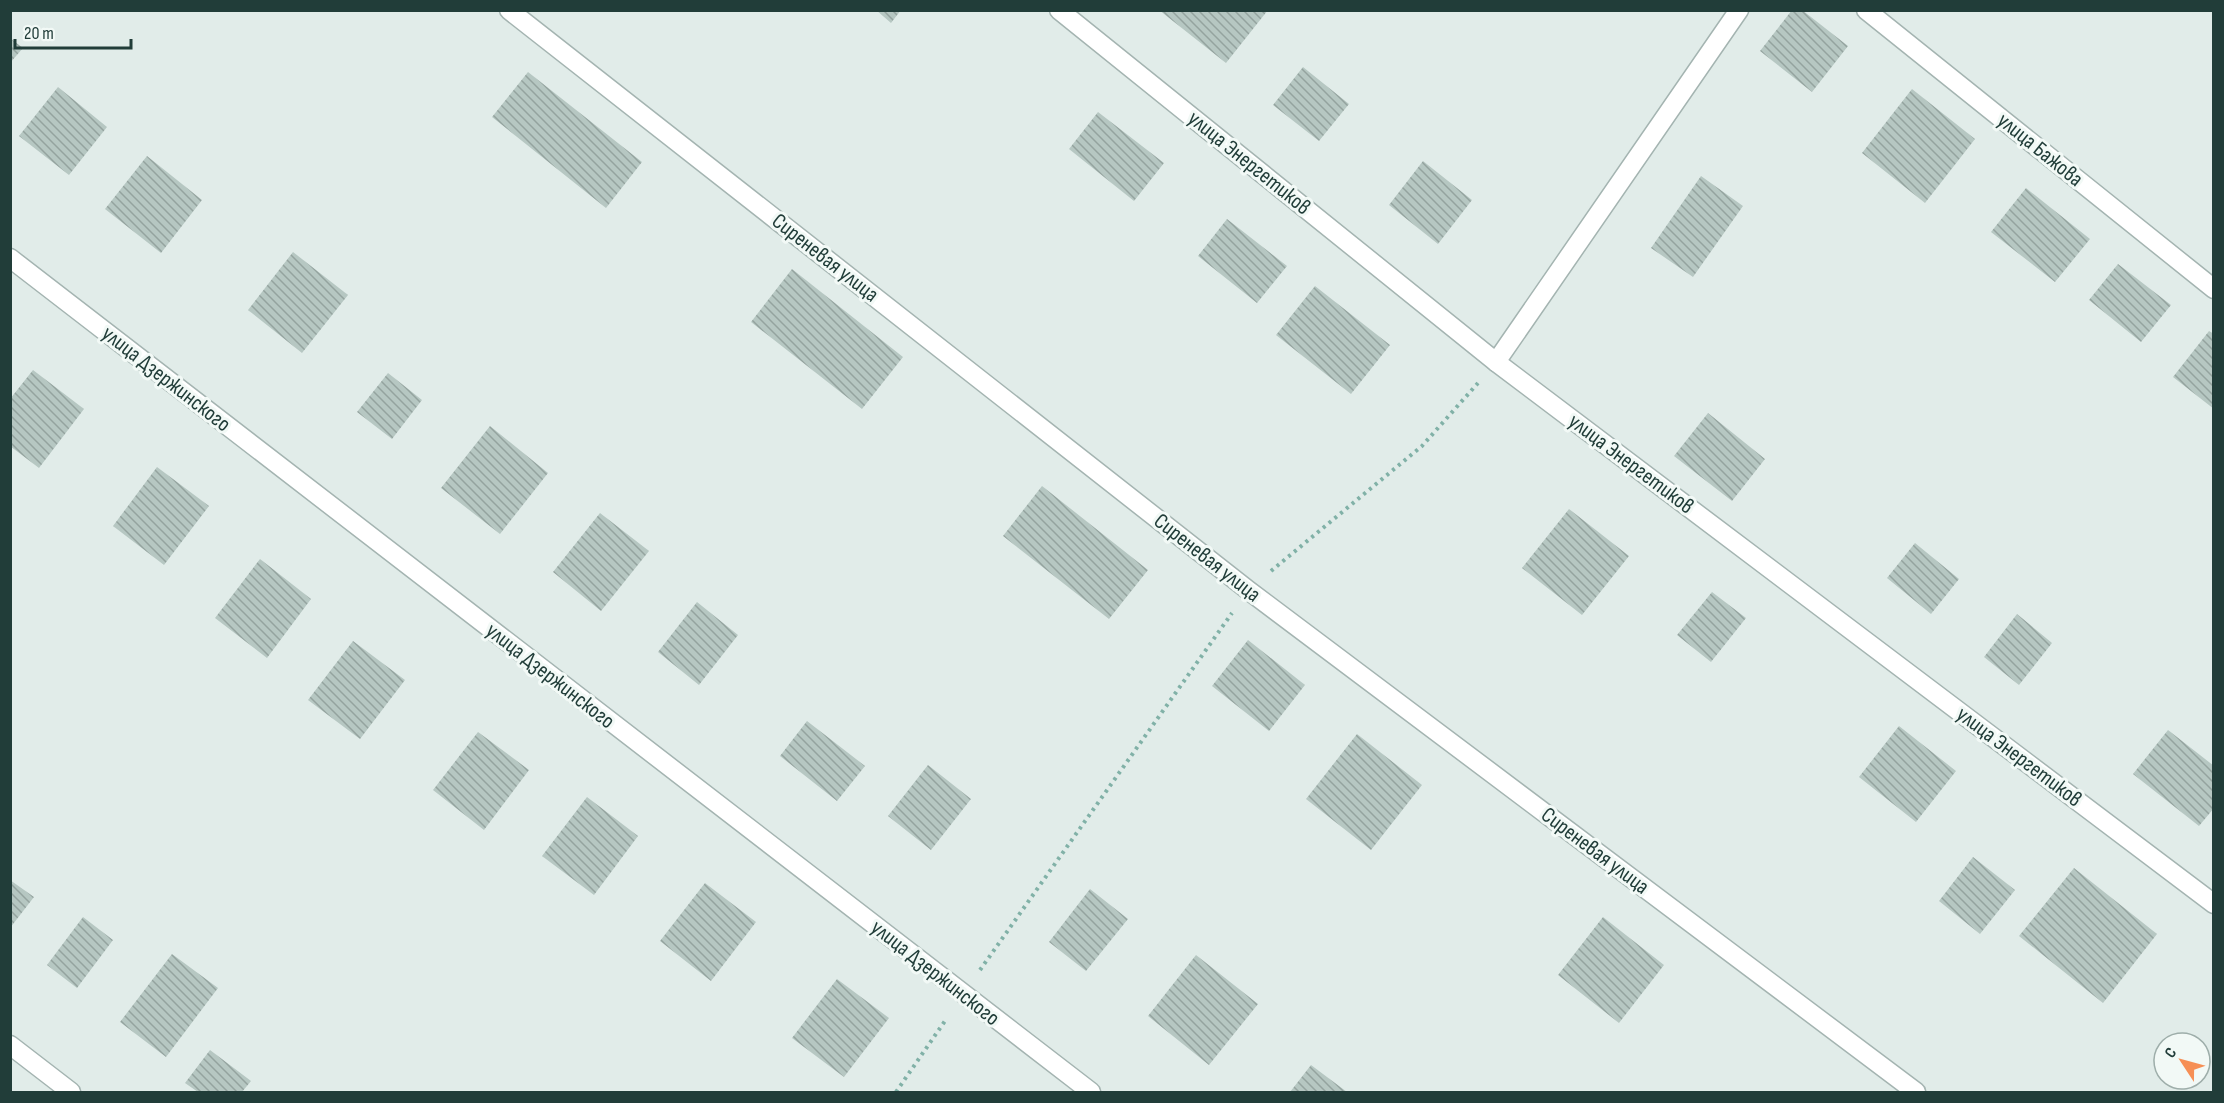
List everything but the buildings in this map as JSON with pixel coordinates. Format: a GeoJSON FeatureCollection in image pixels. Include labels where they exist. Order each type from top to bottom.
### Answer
{"type":"FeatureCollection","features":[{"type":"Feature","properties":{"kind":"street","name":"Сиреневая улица"},"geometry":{"type":"LineString","coordinates":[[509,10],[1248,590],[1916,1092]]}},
{"type":"Feature","properties":{"kind":"street","name":"улица Энергетиков"},"geometry":{"type":"LineString","coordinates":[[1059,10],[1496,362],[2214,904]]}},
{"type":"Feature","properties":{"kind":"street"},"geometry":{"type":"LineString","coordinates":[[1496,362],[1740,10]]}},
{"type":"Feature","properties":{"kind":"street","name":"улица Бажова"},"geometry":{"type":"LineString","coordinates":[[1866,10],[2214,289]]}},
{"type":"Feature","properties":{"kind":"street","name":"улица Дзержинского"},"geometry":{"type":"LineString","coordinates":[[10,258],[962,995],[1091,1092]]}},
{"type":"Feature","properties":{"kind":"street"},"geometry":{"type":"LineString","coordinates":[[10,1045],[71,1092]]}},
{"type":"Feature","properties":{"kind":"path"},"geometry":{"type":"LineString","coordinates":[[896,1092],[1248,590],[1422,446],[1496,362]]}}]}
